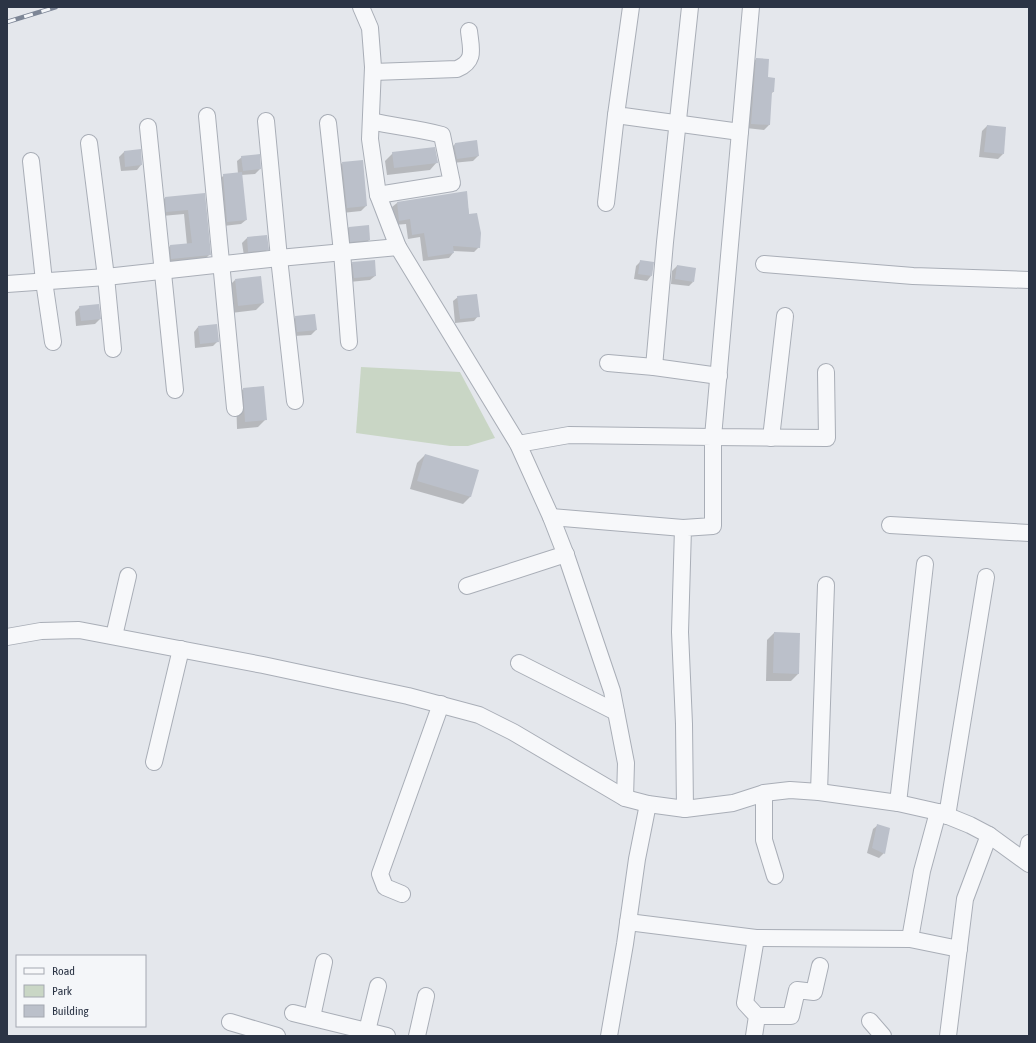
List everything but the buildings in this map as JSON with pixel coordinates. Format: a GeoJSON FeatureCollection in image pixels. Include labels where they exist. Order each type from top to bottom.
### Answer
{"type":"FeatureCollection","features":[{"type":"Feature","properties":{"kind":"street"},"geometry":{"type":"LineString","coordinates":[[361,7],[370,28],[373,72],[370,139],[378,195],[398,247],[518,444],[551,517],[566,554],[612,691],[626,763],[625,798]]}},
{"type":"Feature","properties":{"kind":"street"},"geometry":{"type":"LineString","coordinates":[[606,202],[631,7]]}},
{"type":"Feature","properties":{"kind":"street"},"geometry":{"type":"LineString","coordinates":[[654,366],[665,242],[690,7]]}},
{"type":"Feature","properties":{"kind":"street"},"geometry":{"type":"LineString","coordinates":[[551,517],[683,528],[713,526],[713,438],[752,7]]}},
{"type":"Feature","properties":{"kind":"street"},"geometry":{"type":"LineString","coordinates":[[373,72],[457,69],[463,67],[469,62],[471,53],[469,31]]}},
{"type":"Feature","properties":{"kind":"street"},"geometry":{"type":"LineString","coordinates":[[616,115],[740,132]]}},
{"type":"Feature","properties":{"kind":"street"},"geometry":{"type":"LineString","coordinates":[[207,116],[235,408]]}},
{"type":"Feature","properties":{"kind":"street"},"geometry":{"type":"LineString","coordinates":[[266,121],[295,401]]}},
{"type":"Feature","properties":{"kind":"street"},"geometry":{"type":"LineString","coordinates":[[371,121],[391,126],[423,130],[442,135],[452,183],[378,195]]}},
{"type":"Feature","properties":{"kind":"street"},"geometry":{"type":"LineString","coordinates":[[328,124],[342,252],[349,342]]}},
{"type":"Feature","properties":{"kind":"street"},"geometry":{"type":"LineString","coordinates":[[148,127],[164,270],[175,390]]}},
{"type":"Feature","properties":{"kind":"street"},"geometry":{"type":"LineString","coordinates":[[89,143],[106,277],[113,349]]}},
{"type":"Feature","properties":{"kind":"street"},"geometry":{"type":"LineString","coordinates":[[31,161],[44,281],[53,342]]}},
{"type":"Feature","properties":{"kind":"street"},"geometry":{"type":"LineString","coordinates":[[7,284],[106,277],[279,258],[398,247]]}},
{"type":"Feature","properties":{"kind":"street"},"geometry":{"type":"LineString","coordinates":[[764,264],[913,276],[1029,280]]}},
{"type":"Feature","properties":{"kind":"street"},"geometry":{"type":"LineString","coordinates":[[771,438],[785,316]]}},
{"type":"Feature","properties":{"kind":"street"},"geometry":{"type":"LineString","coordinates":[[608,363],[654,366],[719,376]]}},
{"type":"Feature","properties":{"kind":"street"},"geometry":{"type":"LineString","coordinates":[[518,444],[569,436],[827,438],[826,372]]}},
{"type":"Feature","properties":{"kind":"street"},"geometry":{"type":"LineString","coordinates":[[890,525],[1029,534]]}},
{"type":"Feature","properties":{"kind":"street"},"geometry":{"type":"LineString","coordinates":[[683,528],[680,632],[684,724],[685,809]]}},
{"type":"Feature","properties":{"kind":"street"},"geometry":{"type":"LineString","coordinates":[[467,586],[566,554]]}},
{"type":"Feature","properties":{"kind":"street"},"geometry":{"type":"LineString","coordinates":[[898,803],[925,564]]}},
{"type":"Feature","properties":{"kind":"street"},"geometry":{"type":"LineString","coordinates":[[114,636],[128,576]]}},
{"type":"Feature","properties":{"kind":"street"},"geometry":{"type":"LineString","coordinates":[[910,939],[922,871],[942,814],[986,577]]}},
{"type":"Feature","properties":{"kind":"street"},"geometry":{"type":"LineString","coordinates":[[819,792],[826,585]]}},
{"type":"Feature","properties":{"kind":"street"},"geometry":{"type":"LineString","coordinates":[[7,637],[41,631],[79,630],[278,668],[442,704],[479,714],[625,798],[648,804],[685,809],[733,803],[764,793],[790,790],[819,792],[898,803],[942,814],[989,835],[1028,862]]}},
{"type":"Feature","properties":{"kind":"street"},"geometry":{"type":"LineString","coordinates":[[154,762],[181,649]]}},
{"type":"Feature","properties":{"kind":"street"},"geometry":{"type":"LineString","coordinates":[[519,664],[616,712]]}},
{"type":"Feature","properties":{"kind":"street"},"geometry":{"type":"LineString","coordinates":[[402,894],[385,887],[380,874],[442,704]]}},
{"type":"Feature","properties":{"kind":"street"},"geometry":{"type":"LineString","coordinates":[[764,793],[764,840],[775,876]]}},
{"type":"Feature","properties":{"kind":"street"},"geometry":{"type":"LineString","coordinates":[[609,1036],[637,859],[648,804]]}},
{"type":"Feature","properties":{"kind":"street"},"geometry":{"type":"LineString","coordinates":[[948,1036],[965,899],[989,835]]}},
{"type":"Feature","properties":{"kind":"street"},"geometry":{"type":"LineString","coordinates":[[1028,862],[1029,844]]}},
{"type":"Feature","properties":{"kind":"street"},"geometry":{"type":"LineString","coordinates":[[628,922],[756,938],[910,939],[959,949]]}},
{"type":"Feature","properties":{"kind":"street"},"geometry":{"type":"LineString","coordinates":[[756,938],[745,1003],[757,1016],[791,1016],[797,990],[814,992],[820,966]]}},
{"type":"Feature","properties":{"kind":"street"},"geometry":{"type":"LineString","coordinates":[[312,1017],[324,962]]}},
{"type":"Feature","properties":{"kind":"street"},"geometry":{"type":"LineString","coordinates":[[368,1031],[378,986]]}},
{"type":"Feature","properties":{"kind":"street"},"geometry":{"type":"LineString","coordinates":[[417,1036],[426,996]]}},
{"type":"Feature","properties":{"kind":"street"},"geometry":{"type":"LineString","coordinates":[[293,1012],[387,1036]]}},
{"type":"Feature","properties":{"kind":"street"},"geometry":{"type":"LineString","coordinates":[[754,1036],[757,1016]]}},
{"type":"Feature","properties":{"kind":"street"},"geometry":{"type":"LineString","coordinates":[[870,1021],[883,1036]]}},
{"type":"Feature","properties":{"kind":"street"},"geometry":{"type":"LineString","coordinates":[[230,1022],[277,1036]]}},
{"type":"Feature","properties":{"kind":"green space"},"geometry":{"type":"Polygon","coordinates":[[[361,367],[460,372],[495,438],[468,446],[450,446],[356,433],[361,367]]]}},
{"type":"Feature","properties":{"kind":"railway"},"geometry":{"type":"LineString","coordinates":[[7,22],[56,7]]}}]}
